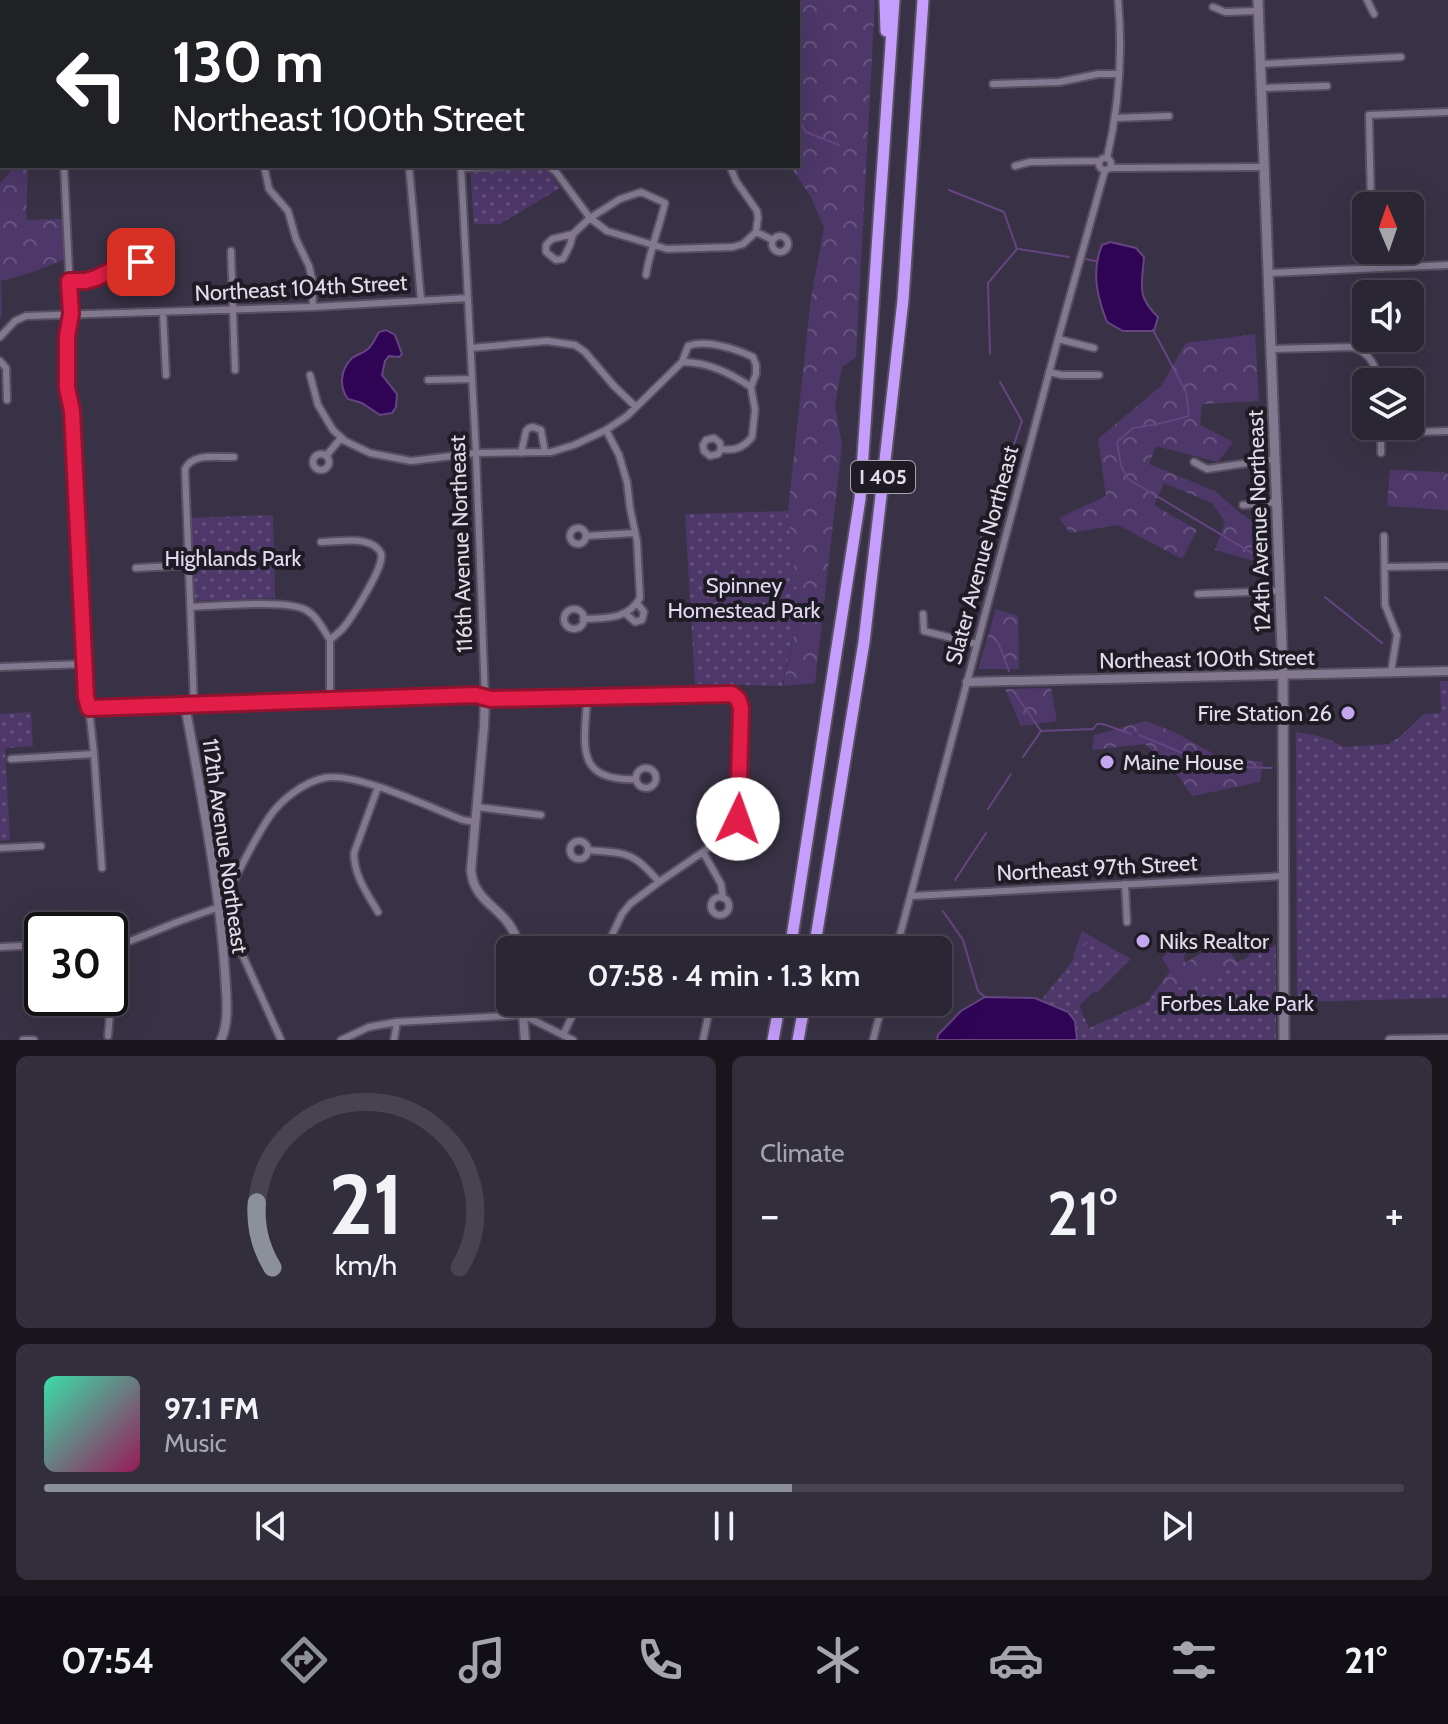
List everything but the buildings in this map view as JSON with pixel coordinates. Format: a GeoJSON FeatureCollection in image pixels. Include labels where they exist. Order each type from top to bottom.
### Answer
{"type":"FeatureCollection","features":[{"type":"Feature","properties":{"kind":"highway"},"geometry":{"type":"LineString","coordinates":[[885,0],[889,103]]}},
{"type":"Feature","properties":{"kind":"highway","name":"I 405"},"geometry":{"type":"LineString","coordinates":[[792,936],[860,499],[894,0]]}},
{"type":"Feature","properties":{"kind":"highway","name":"I 405"},"geometry":{"type":"LineString","coordinates":[[816,936],[864,642],[886,456],[903,300],[923,0]]}},
{"type":"Feature","properties":{"kind":"highway"},"geometry":{"type":"LineString","coordinates":[[773,1040],[777,1016]]}},
{"type":"Feature","properties":{"kind":"highway"},"geometry":{"type":"LineString","coordinates":[[798,1040],[802,1016]]}},
{"type":"Feature","properties":{"kind":"main road","name":"124th Avenue Northeast"},"geometry":{"type":"LineString","coordinates":[[1258,0],[1283,675],[1284,1040]]}},
{"type":"Feature","properties":{"kind":"street"},"geometry":{"type":"LineString","coordinates":[[1103,160],[1115,118],[1119,74],[1118,0]]}},
{"type":"Feature","properties":{"kind":"street"},"geometry":{"type":"LineString","coordinates":[[1367,0],[1374,14]]}},
{"type":"Feature","properties":{"kind":"street"},"geometry":{"type":"LineString","coordinates":[[1213,7],[1225,12],[1258,11]]}},
{"type":"Feature","properties":{"kind":"street"},"geometry":{"type":"LineString","coordinates":[[1260,64],[1401,57]]}},
{"type":"Feature","properties":{"kind":"street"},"geometry":{"type":"LineString","coordinates":[[993,84],[1059,82],[1098,74],[1119,74]]}},
{"type":"Feature","properties":{"kind":"street"},"geometry":{"type":"LineString","coordinates":[[1261,88],[1327,86]]}},
{"type":"Feature","properties":{"kind":"street"},"geometry":{"type":"LineString","coordinates":[[1371,192],[1369,115],[1448,112]]}},
{"type":"Feature","properties":{"kind":"street"},"geometry":{"type":"LineString","coordinates":[[1115,118],[1169,116]]}},
{"type":"Feature","properties":{"kind":"street"},"geometry":{"type":"LineString","coordinates":[[1015,166],[1030,162],[1103,160],[1110,164],[1108,169],[1264,167]]}},
{"type":"Feature","properties":{"kind":"street"},"geometry":{"type":"LineString","coordinates":[[64,168],[71,314],[67,336],[67,388],[72,411],[86,697],[94,754],[102,868]]}},
{"type":"Feature","properties":{"kind":"street"},"geometry":{"type":"LineString","coordinates":[[264,168],[269,189],[288,211],[296,239],[309,266],[313,307]]}},
{"type":"Feature","properties":{"kind":"street"},"geometry":{"type":"LineString","coordinates":[[409,168],[421,300]]}},
{"type":"Feature","properties":{"kind":"street","name":"116th Avenue Northeast"},"geometry":{"type":"LineString","coordinates":[[461,168],[485,698],[471,879],[475,889],[510,922],[516,936]]}},
{"type":"Feature","properties":{"kind":"street"},"geometry":{"type":"LineString","coordinates":[[551,168],[590,218],[607,231],[677,250],[733,247],[743,244],[756,232],[757,211],[731,168]]}},
{"type":"Feature","properties":{"kind":"street","name":"Slater Avenue Northeast"},"geometry":{"type":"LineString","coordinates":[[900,936],[1049,372],[1108,169]]}},
{"type":"Feature","properties":{"kind":"street"},"geometry":{"type":"LineString","coordinates":[[573,234],[563,259],[556,260],[546,252],[549,241],[573,234],[590,218],[620,199],[641,192],[665,203],[646,275]]}},
{"type":"Feature","properties":{"kind":"street"},"geometry":{"type":"LineString","coordinates":[[756,232],[773,240]]}},
{"type":"Feature","properties":{"kind":"street"},"geometry":{"type":"LineString","coordinates":[[231,251],[235,370]]}},
{"type":"Feature","properties":{"kind":"street"},"geometry":{"type":"LineString","coordinates":[[69,281],[85,281],[120,266],[141,262]]}},
{"type":"Feature","properties":{"kind":"street"},"geometry":{"type":"LineString","coordinates":[[1364,264],[1364,268]]}},
{"type":"Feature","properties":{"kind":"street"},"geometry":{"type":"LineString","coordinates":[[1268,273],[1448,265]]}},
{"type":"Feature","properties":{"kind":"street","name":"Northeast 104th Street"},"geometry":{"type":"LineString","coordinates":[[0,337],[20,318],[468,298]]}},
{"type":"Feature","properties":{"kind":"street"},"geometry":{"type":"LineString","coordinates":[[163,312],[166,375]]}},
{"type":"Feature","properties":{"kind":"street"},"geometry":{"type":"LineString","coordinates":[[1058,339],[1094,348]]}},
{"type":"Feature","properties":{"kind":"street"},"geometry":{"type":"LineString","coordinates":[[471,348],[547,341],[567,343],[585,352],[636,407]]}},
{"type":"Feature","properties":{"kind":"street"},"geometry":{"type":"LineString","coordinates":[[310,375],[318,405],[341,438],[370,453],[411,461],[476,453],[564,449],[606,430],[636,407],[682,362],[688,346],[695,343],[739,350],[753,357],[756,365],[751,387],[755,410],[752,437],[740,449],[721,449]]}},
{"type":"Feature","properties":{"kind":"street"},"geometry":{"type":"LineString","coordinates":[[1271,349],[1352,347],[1366,354],[1376,368]]}},
{"type":"Feature","properties":{"kind":"street"},"geometry":{"type":"LineString","coordinates":[[0,361],[6,368],[7,400]]}},
{"type":"Feature","properties":{"kind":"street"},"geometry":{"type":"LineString","coordinates":[[682,362],[699,362],[751,387]]}},
{"type":"Feature","properties":{"kind":"street"},"geometry":{"type":"LineString","coordinates":[[1049,372],[1099,375]]}},
{"type":"Feature","properties":{"kind":"street"},"geometry":{"type":"LineString","coordinates":[[428,380],[472,379]]}},
{"type":"Feature","properties":{"kind":"street"},"geometry":{"type":"LineString","coordinates":[[521,453],[526,431],[533,427],[541,430],[545,452]]}},
{"type":"Feature","properties":{"kind":"street"},"geometry":{"type":"LineString","coordinates":[[583,619],[613,618],[631,608],[640,598],[635,533],[624,467],[606,430]]}},
{"type":"Feature","properties":{"kind":"street"},"geometry":{"type":"LineString","coordinates":[[1424,430],[1448,431]]}},
{"type":"Feature","properties":{"kind":"street"},"geometry":{"type":"LineString","coordinates":[[326,456],[341,438]]}},
{"type":"Feature","properties":{"kind":"street"},"geometry":{"type":"LineString","coordinates":[[1381,440],[1381,453]]}},
{"type":"Feature","properties":{"kind":"street","name":"112th Avenue Northeast"},"geometry":{"type":"LineString","coordinates":[[221,1040],[226,999],[221,919],[190,705],[191,607],[185,469],[188,462],[198,458],[234,457]]}},
{"type":"Feature","properties":{"kind":"street"},"geometry":{"type":"LineString","coordinates":[[1194,462],[1207,469],[1275,459]]}},
{"type":"Feature","properties":{"kind":"street"},"geometry":{"type":"LineString","coordinates":[[1243,505],[1277,502]]}},
{"type":"Feature","properties":{"kind":"street"},"geometry":{"type":"LineString","coordinates":[[586,536],[635,533]]}},
{"type":"Feature","properties":{"kind":"street"},"geometry":{"type":"LineString","coordinates":[[1384,536],[1385,605],[1397,635],[1391,672]]}},
{"type":"Feature","properties":{"kind":"street"},"geometry":{"type":"LineString","coordinates":[[321,542],[370,543],[379,549],[381,555],[381,563],[373,578],[343,628],[330,640]]}},
{"type":"Feature","properties":{"kind":"street"},"geometry":{"type":"LineString","coordinates":[[136,568],[190,565]]}},
{"type":"Feature","properties":{"kind":"street"},"geometry":{"type":"LineString","coordinates":[[1386,567],[1448,566]]}},
{"type":"Feature","properties":{"kind":"street"},"geometry":{"type":"LineString","coordinates":[[1198,594],[1280,591]]}},
{"type":"Feature","properties":{"kind":"street"},"geometry":{"type":"LineString","coordinates":[[191,607],[292,604],[309,611],[330,640],[330,699]]}},
{"type":"Feature","properties":{"kind":"street"},"geometry":{"type":"LineString","coordinates":[[631,608],[644,612],[642,620],[635,622],[631,608]]}},
{"type":"Feature","properties":{"kind":"street"},"geometry":{"type":"LineString","coordinates":[[923,614],[925,643]]}},
{"type":"Feature","properties":{"kind":"street"},"geometry":{"type":"LineString","coordinates":[[924,631],[976,644]]}},
{"type":"Feature","properties":{"kind":"street"},"geometry":{"type":"LineString","coordinates":[[0,667],[84,664]]}},
{"type":"Feature","properties":{"kind":"street","name":"Northeast 100th Street"},"geometry":{"type":"LineString","coordinates":[[967,682],[1448,671]]}},
{"type":"Feature","properties":{"kind":"street"},"geometry":{"type":"LineString","coordinates":[[89,708],[476,695],[485,698],[587,698],[732,694],[741,708],[738,819],[733,828],[703,852],[630,904],[612,936]]}},
{"type":"Feature","properties":{"kind":"street"},"geometry":{"type":"LineString","coordinates":[[587,698],[584,747],[589,764],[604,776],[636,779]]}},
{"type":"Feature","properties":{"kind":"street"},"geometry":{"type":"LineString","coordinates":[[11,759],[94,754]]}},
{"type":"Feature","properties":{"kind":"street"},"geometry":{"type":"LineString","coordinates":[[128,941],[219,907],[277,807],[308,784],[323,778],[358,780],[475,822]]}},
{"type":"Feature","properties":{"kind":"street"},"geometry":{"type":"LineString","coordinates":[[378,787],[354,853],[359,880],[378,912]]}},
{"type":"Feature","properties":{"kind":"street"},"geometry":{"type":"LineString","coordinates":[[477,807],[541,815]]}},
{"type":"Feature","properties":{"kind":"street"},"geometry":{"type":"LineString","coordinates":[[0,848],[41,846]]}},
{"type":"Feature","properties":{"kind":"street"},"geometry":{"type":"LineString","coordinates":[[588,850],[638,859],[659,882]]}},
{"type":"Feature","properties":{"kind":"street"},"geometry":{"type":"LineString","coordinates":[[703,852],[721,884],[723,898]]}},
{"type":"Feature","properties":{"kind":"street","name":"Northeast 97th Street"},"geometry":{"type":"LineString","coordinates":[[911,896],[1284,876]]}},
{"type":"Feature","properties":{"kind":"street"},"geometry":{"type":"LineString","coordinates":[[1125,884],[1127,922]]}},
{"type":"Feature","properties":{"kind":"street"},"geometry":{"type":"LineString","coordinates":[[221,919],[238,945],[281,1040]]}},
{"type":"Feature","properties":{"kind":"street"},"geometry":{"type":"LineString","coordinates":[[0,947],[24,946]]}},
{"type":"Feature","properties":{"kind":"street"},"geometry":{"type":"LineString","coordinates":[[108,1036],[110,1016]]}},
{"type":"Feature","properties":{"kind":"street"},"geometry":{"type":"LineString","coordinates":[[341,1040],[369,1027],[397,1022],[505,1016]]}},
{"type":"Feature","properties":{"kind":"street"},"geometry":{"type":"LineString","coordinates":[[523,1016],[525,1040]]}},
{"type":"Feature","properties":{"kind":"street"},"geometry":{"type":"LineString","coordinates":[[525,1016],[573,1040]]}},
{"type":"Feature","properties":{"kind":"street"},"geometry":{"type":"LineString","coordinates":[[563,1035],[572,1016]]}},
{"type":"Feature","properties":{"kind":"street"},"geometry":{"type":"LineString","coordinates":[[703,1040],[708,1016]]}},
{"type":"Feature","properties":{"kind":"street"},"geometry":{"type":"LineString","coordinates":[[873,1040],[879,1016]]}},
{"type":"Feature","properties":{"kind":"street"},"geometry":{"type":"LineString","coordinates":[[394,1040],[397,1022]]}},
{"type":"Feature","properties":{"kind":"street"},"geometry":{"type":"LineString","coordinates":[[1390,1040],[1448,1039]]}},
{"type":"Feature","properties":{"kind":"street"},"geometry":{"type":"LineString","coordinates":[[23,1040],[34,1040]]}},
{"type":"Feature","properties":{"kind":"green space"},"geometry":{"type":"Polygon","coordinates":[[[800,0],[875,0],[856,357],[842,367],[835,406],[842,445],[815,683],[783,686],[799,609],[788,511],[811,298],[824,228],[811,197],[791,168],[800,168],[800,0]]]}},
{"type":"Feature","properties":{"kind":"green space"},"geometry":{"type":"Polygon","coordinates":[[[13,168],[28,168],[26,220],[63,219],[63,260],[1,281],[0,317],[0,184],[13,168]]]}},
{"type":"Feature","properties":{"kind":"green space"},"geometry":{"type":"Polygon","coordinates":[[[470,168],[546,168],[560,188],[500,224],[474,224],[470,168]]]}},
{"type":"Feature","properties":{"kind":"green space"},"geometry":{"type":"Polygon","coordinates":[[[1255,334],[1259,401],[1202,404],[1200,425],[1233,442],[1218,462],[1156,446],[1149,464],[1215,491],[1266,530],[1262,563],[1215,550],[1225,522],[1212,503],[1164,483],[1154,505],[1197,530],[1182,559],[1118,525],[1070,533],[1059,518],[1106,496],[1098,439],[1161,386],[1186,343],[1255,334]]]}},
{"type":"Feature","properties":{"kind":"green space"},"geometry":{"type":"Polygon","coordinates":[[[1390,470],[1448,474],[1448,510],[1387,506],[1390,470]]]}},
{"type":"Feature","properties":{"kind":"green space","name":"Spinney Homestead Park"},"geometry":{"type":"Polygon","coordinates":[[[788,511],[799,609],[782,686],[695,684],[685,514],[788,511]]]}},
{"type":"Feature","properties":{"kind":"green space","name":"Highlands Park"},"geometry":{"type":"Polygon","coordinates":[[[273,515],[275,598],[194,601],[191,518],[273,515]]]}},
{"type":"Feature","properties":{"kind":"green space"},"geometry":{"type":"Polygon","coordinates":[[[996,609],[1018,616],[1019,669],[978,669],[996,609]]]}},
{"type":"Feature","properties":{"kind":"green space"},"geometry":{"type":"Polygon","coordinates":[[[1440,681],[1448,681],[1448,998],[1297,1002],[1296,732],[1333,741],[1343,747],[1389,744],[1424,714],[1441,713],[1440,681]]]}},
{"type":"Feature","properties":{"kind":"green space"},"geometry":{"type":"Polygon","coordinates":[[[1051,688],[1057,721],[1021,726],[1005,689],[1051,688]]]}},
{"type":"Feature","properties":{"kind":"green space"},"geometry":{"type":"Polygon","coordinates":[[[31,712],[33,746],[5,748],[10,840],[0,841],[0,714],[31,712]]]}},
{"type":"Feature","properties":{"kind":"green space"},"geometry":{"type":"Polygon","coordinates":[[[1146,721],[1216,755],[1263,762],[1260,782],[1192,796],[1180,778],[1145,744],[1092,750],[1094,735],[1146,721]]]}},
{"type":"Feature","properties":{"kind":"green space"},"geometry":{"type":"Polygon","coordinates":[[[1082,931],[1131,959],[1097,993],[1088,988],[1089,966],[1073,956],[1082,931]]]}},
{"type":"Feature","properties":{"kind":"green space"},"geometry":{"type":"Polygon","coordinates":[[[1190,932],[1198,936],[1184,956],[1185,963],[1221,941],[1240,965],[1259,944],[1270,943],[1270,1019],[1139,1013],[1170,971],[1162,958],[1190,932]]]}},
{"type":"Feature","properties":{"kind":"green space","name":"Forbes Lake Park"},"geometry":{"type":"Polygon","coordinates":[[[1089,940],[1127,960],[1079,1006],[1089,1028],[1276,945],[1276,1040],[1076,1040],[1076,1020],[1069,1012],[1039,1003],[1089,940]]]}},
{"type":"Feature","properties":{"kind":"shaded area"},"geometry":{"type":"Polygon","coordinates":[[[1110,242],[1136,248],[1144,257],[1142,290],[1146,303],[1158,317],[1154,331],[1123,331],[1107,322],[1100,303],[1096,274],[1102,245],[1110,242]]]}},
{"type":"Feature","properties":{"kind":"shaded area"},"geometry":{"type":"Polygon","coordinates":[[[386,330],[395,335],[402,354],[399,357],[389,356],[385,361],[382,375],[397,394],[396,407],[392,413],[380,415],[362,403],[348,399],[342,378],[352,358],[367,350],[379,332],[386,330]]]}},
{"type":"Feature","properties":{"kind":"shaded area"},"geometry":{"type":"Polygon","coordinates":[[[985,997],[1035,998],[1068,1012],[1075,1021],[1077,1040],[937,1040],[938,1035],[961,1011],[985,997]]]}},
{"type":"Feature","properties":{"kind":"waterway"},"geometry":{"type":"LineString","coordinates":[[800,122],[806,132],[839,145]]}},
{"type":"Feature","properties":{"kind":"waterway"},"geometry":{"type":"LineString","coordinates":[[949,190],[1004,212],[1017,249],[988,283],[990,354]]}},
{"type":"Feature","properties":{"kind":"waterway"},"geometry":{"type":"LineString","coordinates":[[1019,249],[1069,257]]}},
{"type":"Feature","properties":{"kind":"waterway"},"geometry":{"type":"LineString","coordinates":[[1085,259],[1096,261]]}},
{"type":"Feature","properties":{"kind":"waterway"},"geometry":{"type":"LineString","coordinates":[[1153,330],[1186,392],[1189,416],[1133,428],[1117,442],[1121,466],[1128,479],[1252,553]]}},
{"type":"Feature","properties":{"kind":"waterway"},"geometry":{"type":"LineString","coordinates":[[974,558],[1022,421],[1000,382]]}},
{"type":"Feature","properties":{"kind":"waterway"},"geometry":{"type":"LineString","coordinates":[[1325,597],[1382,643]]}},
{"type":"Feature","properties":{"kind":"waterway"},"geometry":{"type":"LineString","coordinates":[[998,642],[1009,671]]}},
{"type":"Feature","properties":{"kind":"waterway"},"geometry":{"type":"LineString","coordinates":[[1016,695],[1041,731],[1023,757]]}},
{"type":"Feature","properties":{"kind":"waterway"},"geometry":{"type":"LineString","coordinates":[[1041,731],[1093,729],[1097,724],[1103,724],[1131,734]]}},
{"type":"Feature","properties":{"kind":"waterway"},"geometry":{"type":"LineString","coordinates":[[1139,735],[1197,759],[1238,767],[1272,768]]}},
{"type":"Feature","properties":{"kind":"waterway"},"geometry":{"type":"LineString","coordinates":[[988,809],[1011,774]]}},
{"type":"Feature","properties":{"kind":"waterway"},"geometry":{"type":"LineString","coordinates":[[955,880],[986,833]]}},
{"type":"Feature","properties":{"kind":"waterway"},"geometry":{"type":"LineString","coordinates":[[943,911],[963,940],[978,991],[985,997]]}},
{"type":"Feature","properties":{"kind":"place","name":"Fire Station 26"},"geometry":{"type":"Point","coordinates":[1348,713]}},
{"type":"Feature","properties":{"kind":"place","name":"Maine House"},"geometry":{"type":"Point","coordinates":[1107,762]}},
{"type":"Feature","properties":{"kind":"place","name":"Niks Realtor"},"geometry":{"type":"Point","coordinates":[1143,941]}},
{"type":"Feature","properties":{"kind":"route"},"geometry":{"type":"LineString","coordinates":[[141,262],[120,266],[85,281],[69,281],[71,314],[67,336],[67,388],[72,411],[81,618],[89,708],[476,695],[491,699],[732,694],[741,708],[738,819]]}}]}
